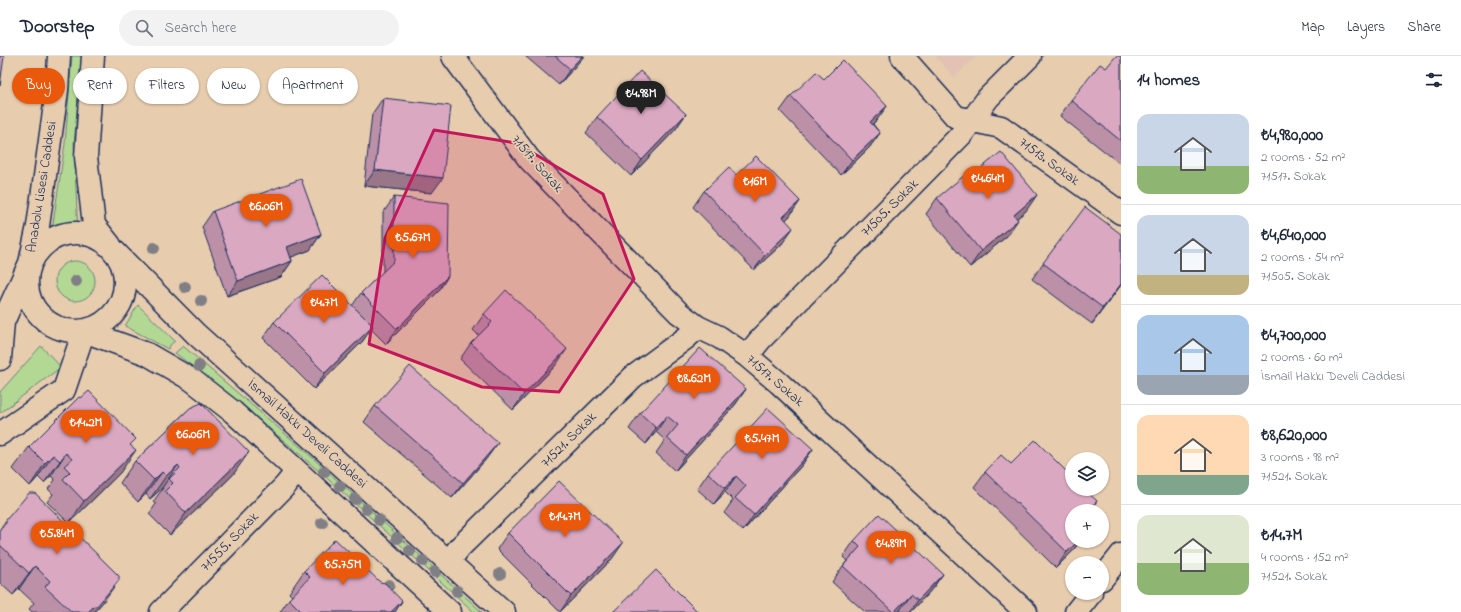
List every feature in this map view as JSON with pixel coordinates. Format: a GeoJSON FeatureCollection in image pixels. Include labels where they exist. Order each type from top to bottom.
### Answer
{"type":"FeatureCollection","features":[{"type":"Feature","properties":{"kind":"street","name":"Anadolu Lisesi Caddesi"},"geometry":{"type":"LineString","coordinates":[[0,359],[3,322],[30,263],[38,226],[57,90],[59,56]]}},
{"type":"Feature","properties":{"kind":"street"},"geometry":{"type":"LineString","coordinates":[[84,331],[100,325],[113,314],[122,300],[125,282],[123,266],[114,251],[94,225],[86,157],[93,56]]}},
{"type":"Feature","properties":{"kind":"street","name":"71517. Sokak"},"geometry":{"type":"LineString","coordinates":[[453,56],[530,159],[679,313],[698,327],[719,337],[747,356],[779,383],[1014,608]]}},
{"type":"Feature","properties":{"kind":"street","name":"71513. Sokak"},"geometry":{"type":"LineString","coordinates":[[902,56],[956,117],[1001,127],[1121,213]]}},
{"type":"Feature","properties":{"kind":"street","name":"71505. Sokak"},"geometry":{"type":"LineString","coordinates":[[747,356],[760,340],[962,134],[988,98],[1030,56]]}},
{"type":"Feature","properties":{"kind":"street"},"geometry":{"type":"LineString","coordinates":[[114,251],[101,240],[86,234],[68,233],[52,238],[39,249],[30,263],[27,278],[28,293],[33,307],[43,318],[55,327],[69,331],[84,331],[147,354],[192,380],[233,412],[450,612]]}},
{"type":"Feature","properties":{"kind":"street","name":"İsmail Hakkı Develi Caddesi"},"geometry":{"type":"LineString","coordinates":[[114,251],[196,334],[504,612]]}},
{"type":"Feature","properties":{"kind":"street","name":"71521. Sokak"},"geometry":{"type":"LineString","coordinates":[[449,561],[460,547],[633,377],[686,338],[698,327]]}},
{"type":"Feature","properties":{"kind":"street"},"geometry":{"type":"LineString","coordinates":[[0,434],[64,390],[84,331]]}},
{"type":"Feature","properties":{"kind":"street","name":"71555. Sokak"},"geometry":{"type":"LineString","coordinates":[[161,612],[285,486],[297,471]]}},
{"type":"Feature","properties":{"kind":"street"},"geometry":{"type":"LineString","coordinates":[[1109,570],[1121,555]]}},
{"type":"Feature","properties":{"kind":"street"},"geometry":{"type":"LineString","coordinates":[[1076,612],[1085,600]]}},
{"type":"Feature","properties":{"kind":"highlighted area"},"geometry":{"type":"Polygon","coordinates":[[[434,130],[516,143],[603,194],[634,279],[559,392],[482,387],[369,344],[385,238],[434,130]]]}},
{"type":"Feature","properties":{"kind":"shaded area"},"geometry":{"type":"Polygon","coordinates":[[[935,56],[977,56],[954,77],[935,56]]]}},
{"type":"Feature","properties":{"kind":"green space"},"geometry":{"type":"Polygon","coordinates":[[[72,56],[82,56],[81,68],[73,68],[73,104],[78,104],[74,144],[78,235],[52,230],[65,144],[72,56]]]}},
{"type":"Feature","properties":{"kind":"green space"},"geometry":{"type":"Polygon","coordinates":[[[71,261],[79,261],[86,264],[92,270],[95,281],[92,292],[86,298],[79,301],[71,301],[64,298],[58,292],[55,285],[55,277],[58,270],[64,264],[71,261]]]}},
{"type":"Feature","properties":{"kind":"green space"},"geometry":{"type":"Polygon","coordinates":[[[138,305],[175,341],[168,349],[125,326],[138,305]]]}},
{"type":"Feature","properties":{"kind":"green space"},"geometry":{"type":"Polygon","coordinates":[[[41,346],[61,367],[0,413],[0,392],[41,346]]]}},
{"type":"Feature","properties":{"kind":"green space"},"geometry":{"type":"Polygon","coordinates":[[[183,346],[303,449],[482,612],[474,612],[291,446],[175,353],[183,346]]]}},
{"type":"Feature","properties":{"kind":"building"},"geometry":{"type":"Polygon","coordinates":[[[0,56],[4,56],[0,86],[0,56]]]}},
{"type":"Feature","properties":{"kind":"building"},"geometry":{"type":"Polygon","coordinates":[[[555,56],[582,56],[570,69],[555,56]]]}},
{"type":"Feature","properties":{"kind":"building"},"geometry":{"type":"Polygon","coordinates":[[[1116,56],[1121,57],[1121,141],[1071,100],[1100,64],[1106,68],[1116,56]]]}},
{"type":"Feature","properties":{"kind":"building"},"geometry":{"type":"Polygon","coordinates":[[[843,60],[887,106],[870,122],[880,133],[852,160],[791,96],[816,72],[824,79],[843,60]]]}},
{"type":"Feature","properties":{"kind":"building"},"geometry":{"type":"Polygon","coordinates":[[[640,71],[686,114],[642,160],[597,117],[640,71]]]}},
{"type":"Feature","properties":{"kind":"building"},"geometry":{"type":"Polygon","coordinates":[[[383,98],[451,106],[443,178],[375,170],[383,98]]]}},
{"type":"Feature","properties":{"kind":"building"},"geometry":{"type":"Polygon","coordinates":[[[1001,152],[1037,195],[1014,215],[1018,220],[981,251],[937,198],[972,169],[975,173],[1001,152]]]}},
{"type":"Feature","properties":{"kind":"building"},"geometry":{"type":"Polygon","coordinates":[[[756,156],[800,201],[783,217],[793,228],[765,255],[704,191],[729,167],[736,175],[756,156]]]}},
{"type":"Feature","properties":{"kind":"building"},"geometry":{"type":"Polygon","coordinates":[[[301,179],[321,234],[287,247],[292,261],[238,281],[213,211],[301,179]]]}},
{"type":"Feature","properties":{"kind":"building"},"geometry":{"type":"Polygon","coordinates":[[[394,197],[449,203],[448,276],[397,329],[361,293],[394,261],[394,197]]]}},
{"type":"Feature","properties":{"kind":"building"},"geometry":{"type":"Polygon","coordinates":[[[1085,207],[1121,234],[1121,284],[1103,308],[1043,263],[1085,207]]]}},
{"type":"Feature","properties":{"kind":"building"},"geometry":{"type":"Polygon","coordinates":[[[322,275],[373,326],[325,373],[274,322],[322,275]]]}},
{"type":"Feature","properties":{"kind":"building"},"geometry":{"type":"Polygon","coordinates":[[[506,290],[567,349],[524,394],[471,343],[492,322],[484,314],[506,290]]]}},
{"type":"Feature","properties":{"kind":"building"},"geometry":{"type":"Polygon","coordinates":[[[700,348],[746,389],[686,455],[667,438],[678,425],[667,416],[656,428],[640,413],[700,348]]]}},
{"type":"Feature","properties":{"kind":"building"},"geometry":{"type":"Polygon","coordinates":[[[410,366],[498,443],[463,483],[375,406],[410,366]]]}},
{"type":"Feature","properties":{"kind":"building"},"geometry":{"type":"Polygon","coordinates":[[[89,391],[136,439],[130,445],[136,450],[84,501],[63,479],[70,472],[64,466],[72,459],[66,453],[60,461],[53,455],[45,463],[29,447],[79,397],[81,398],[89,391]]]}},
{"type":"Feature","properties":{"kind":"building"},"geometry":{"type":"Polygon","coordinates":[[[201,403],[249,452],[186,513],[165,491],[173,483],[169,479],[180,468],[178,465],[166,476],[162,472],[154,480],[135,461],[190,408],[201,403]]]}},
{"type":"Feature","properties":{"kind":"building"},"geometry":{"type":"Polygon","coordinates":[[[768,408],[813,449],[754,515],[735,498],[746,486],[736,476],[725,488],[708,473],[768,408]]]}},
{"type":"Feature","properties":{"kind":"building"},"geometry":{"type":"Polygon","coordinates":[[[1035,440],[1065,470],[1065,496],[1092,496],[1097,501],[1094,504],[1065,504],[1065,548],[1071,548],[1067,552],[985,472],[1001,455],[1011,464],[1035,440]]]}},
{"type":"Feature","properties":{"kind":"building"},"geometry":{"type":"Polygon","coordinates":[[[559,481],[623,543],[571,596],[508,533],[559,481]]]}},
{"type":"Feature","properties":{"kind":"building"},"geometry":{"type":"Polygon","coordinates":[[[29,493],[35,493],[119,576],[119,580],[97,606],[94,606],[88,612],[72,612],[45,587],[50,581],[35,566],[29,573],[0,545],[0,530],[6,523],[6,520],[29,493]]]}},
{"type":"Feature","properties":{"kind":"building"},"geometry":{"type":"Polygon","coordinates":[[[879,514],[943,574],[918,600],[911,594],[894,612],[843,566],[860,547],[854,541],[879,514]]]}},
{"type":"Feature","properties":{"kind":"building"},"geometry":{"type":"Polygon","coordinates":[[[335,539],[380,582],[385,583],[402,601],[391,612],[302,612],[289,599],[310,577],[304,571],[335,539]]]}},
{"type":"Feature","properties":{"kind":"building"},"geometry":{"type":"Polygon","coordinates":[[[656,570],[698,612],[613,612],[656,570]]]}}]}
